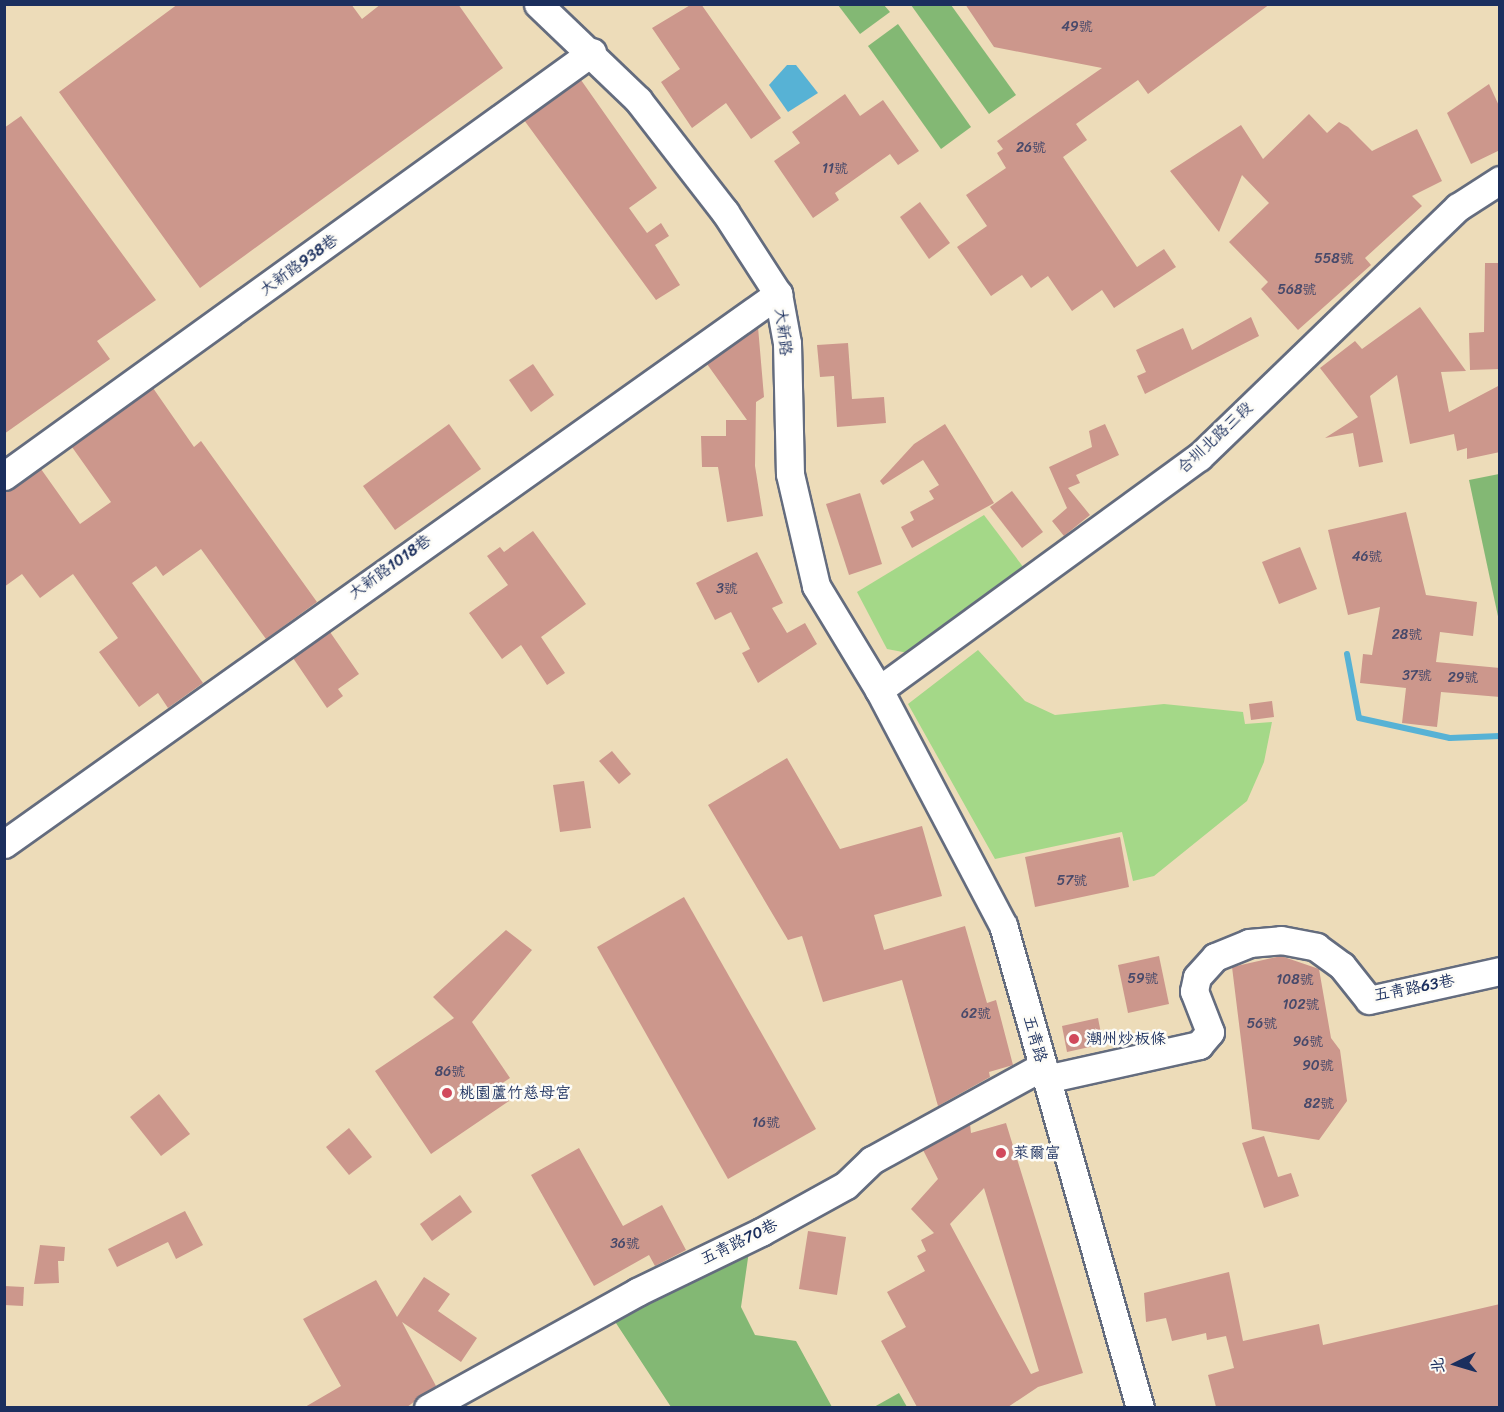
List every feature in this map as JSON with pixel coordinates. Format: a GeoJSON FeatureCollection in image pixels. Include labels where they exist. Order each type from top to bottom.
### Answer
{"type":"FeatureCollection","features":[{"type":"Feature","properties":{"kind":"street","name":"大新路"},"geometry":{"type":"LineString","coordinates":[[538,4],[592,52],[694,170],[778,294],[787,343],[796,518],[816,586],[879,690]]}},
{"type":"Feature","properties":{"kind":"street","name":"大新路938巷"},"geometry":{"type":"LineString","coordinates":[[4,476],[592,52]]}},
{"type":"Feature","properties":{"kind":"street","name":"合圳北路三段"},"geometry":{"type":"LineString","coordinates":[[879,690],[1199,457],[1449,215],[1500,180]]}},
{"type":"Feature","properties":{"kind":"street","name":"大新路1018巷"},"geometry":{"type":"LineString","coordinates":[[4,844],[778,294]]}},
{"type":"Feature","properties":{"kind":"street","name":"五青路"},"geometry":{"type":"LineString","coordinates":[[879,690],[1003,926],[1140,1407]]}},
{"type":"Feature","properties":{"kind":"street","name":"五青路63巷"},"geometry":{"type":"LineString","coordinates":[[1045,1072],[1199,1045],[1210,1032],[1194,991],[1197,977],[1215,957],[1249,943],[1281,940],[1316,947],[1342,966],[1370,1000],[1500,971]]}},
{"type":"Feature","properties":{"kind":"street","name":"五青路70巷"},"geometry":{"type":"LineString","coordinates":[[428,1407],[637,1292],[771,1227],[846,1185],[872,1160],[1045,1072]]}},
{"type":"Feature","properties":{"kind":"green space"},"geometry":{"type":"Polygon","coordinates":[[[838,5],[884,5],[890,12],[860,34],[838,5]]]}},
{"type":"Feature","properties":{"kind":"green space"},"geometry":{"type":"Polygon","coordinates":[[[911,5],[951,5],[1016,95],[989,114],[911,5]]]}},
{"type":"Feature","properties":{"kind":"green space"},"geometry":{"type":"Polygon","coordinates":[[[898,24],[971,127],[941,149],[868,46],[898,24]]]}},
{"type":"Feature","properties":{"kind":"green space"},"geometry":{"type":"Polygon","coordinates":[[[1500,474],[1499,621],[1469,480],[1500,474]]]}},
{"type":"Feature","properties":{"kind":"green space"},"geometry":{"type":"Polygon","coordinates":[[[984,515],[1027,572],[908,653],[887,649],[857,592],[984,515]]]}},
{"type":"Feature","properties":{"kind":"green space"},"geometry":{"type":"Polygon","coordinates":[[[978,650],[1025,701],[1055,715],[1164,704],[1243,712],[1245,724],[1272,722],[1264,762],[1247,801],[1154,876],[1133,881],[1122,832],[995,859],[908,704],[978,650]]]}},
{"type":"Feature","properties":{"kind":"green space"},"geometry":{"type":"Polygon","coordinates":[[[749,1251],[741,1307],[755,1335],[796,1341],[832,1407],[671,1407],[612,1317],[749,1251]]]}},
{"type":"Feature","properties":{"kind":"green space"},"geometry":{"type":"Polygon","coordinates":[[[899,1393],[907,1407],[874,1407],[899,1393]]]}},
{"type":"Feature","properties":{"kind":"water"},"geometry":{"type":"Polygon","coordinates":[[[787,65],[796,65],[818,93],[788,112],[769,85],[787,65]]]}},
{"type":"Feature","properties":{"kind":"building"},"geometry":{"type":"Polygon","coordinates":[[[178,4],[351,4],[362,19],[381,4],[458,4],[503,68],[200,288],[59,92],[178,4]]]}},
{"type":"Feature","properties":{"kind":"building"},"geometry":{"type":"Polygon","coordinates":[[[692,4],[701,4],[781,118],[751,139],[726,103],[692,128],[661,82],[680,69],[652,28],[692,4]]]}},
{"type":"Feature","properties":{"kind":"building"},"geometry":{"type":"Polygon","coordinates":[[[965,4],[1270,4],[1148,94],[1138,80],[1076,124],[1087,140],[1063,157],[1137,267],[1164,249],[1176,267],[1114,308],[1102,290],[1072,311],[1048,276],[1031,288],[1022,275],[991,296],[957,247],[987,226],[966,195],[1006,168],[997,153],[1003,149],[997,141],[1102,68],[994,47],[965,4]]]}},
{"type":"Feature","properties":{"kind":"building"},"geometry":{"type":"Polygon","coordinates":[[[581,80],[657,188],[629,208],[647,233],[661,223],[669,236],[655,245],[680,285],[656,300],[524,120],[581,80]]]}},
{"type":"Feature","properties":{"kind":"building"},"geometry":{"type":"Polygon","coordinates":[[[1489,84],[1500,108],[1500,150],[1471,164],[1447,113],[1489,84]]]}},
{"type":"Feature","properties":{"kind":"building"},"geometry":{"type":"Polygon","coordinates":[[[845,94],[860,116],[883,100],[919,151],[898,165],[890,154],[835,193],[839,200],[813,218],[774,161],[800,143],[792,132],[845,94]]]}},
{"type":"Feature","properties":{"kind":"building"},"geometry":{"type":"Polygon","coordinates":[[[1309,114],[1327,133],[1339,122],[1348,127],[1372,151],[1417,129],[1442,181],[1412,196],[1422,206],[1365,258],[1371,265],[1298,330],[1261,289],[1268,282],[1229,242],[1269,203],[1242,175],[1219,232],[1170,171],[1241,125],[1263,159],[1309,114]]]}},
{"type":"Feature","properties":{"kind":"building"},"geometry":{"type":"Polygon","coordinates":[[[21,116],[156,300],[97,341],[110,359],[4,434],[4,128],[21,116]]]}},
{"type":"Feature","properties":{"kind":"building"},"geometry":{"type":"Polygon","coordinates":[[[920,202],[950,243],[929,259],[900,217],[920,202]]]}},
{"type":"Feature","properties":{"kind":"building"},"geometry":{"type":"Polygon","coordinates":[[[1485,263],[1500,263],[1500,369],[1470,370],[1469,333],[1484,332],[1485,263]]]}},
{"type":"Feature","properties":{"kind":"building"},"geometry":{"type":"Polygon","coordinates":[[[1420,307],[1466,371],[1441,372],[1449,412],[1500,385],[1500,452],[1467,459],[1467,448],[1457,451],[1454,434],[1410,444],[1397,375],[1370,396],[1383,462],[1359,467],[1353,433],[1325,438],[1358,417],[1320,368],[1355,341],[1362,349],[1420,307]]]}},
{"type":"Feature","properties":{"kind":"building"},"geometry":{"type":"Polygon","coordinates":[[[1251,317],[1259,336],[1145,394],[1137,376],[1146,372],[1136,350],[1183,328],[1192,350],[1251,317]]]}},
{"type":"Feature","properties":{"kind":"building"},"geometry":{"type":"Polygon","coordinates":[[[758,327],[764,397],[756,402],[755,466],[763,516],[727,522],[718,467],[702,467],[701,436],[726,436],[726,420],[747,420],[707,364],[758,327]]]}},
{"type":"Feature","properties":{"kind":"building"},"geometry":{"type":"Polygon","coordinates":[[[848,343],[852,399],[884,397],[886,423],[837,427],[834,376],[820,377],[817,345],[848,343]]]}},
{"type":"Feature","properties":{"kind":"building"},"geometry":{"type":"Polygon","coordinates":[[[533,364],[554,395],[531,412],[509,380],[533,364]]]}},
{"type":"Feature","properties":{"kind":"building"},"geometry":{"type":"Polygon","coordinates":[[[153,388],[194,447],[201,441],[317,602],[266,639],[201,549],[163,576],[156,566],[132,583],[203,683],[168,708],[158,693],[139,707],[99,652],[118,638],[73,574],[40,598],[22,574],[4,587],[4,492],[41,469],[80,524],[111,502],[72,447],[153,388]]]}},
{"type":"Feature","properties":{"kind":"building"},"geometry":{"type":"Polygon","coordinates":[[[449,424],[481,469],[395,530],[363,486],[449,424]]]}},
{"type":"Feature","properties":{"kind":"building"},"geometry":{"type":"Polygon","coordinates":[[[945,424],[994,503],[912,548],[901,527],[914,520],[910,512],[934,499],[929,491],[939,485],[923,460],[883,485],[880,481],[914,444],[945,424]]]}},
{"type":"Feature","properties":{"kind":"building"},"geometry":{"type":"Polygon","coordinates":[[[1105,424],[1119,455],[1076,475],[1080,483],[1068,488],[1090,515],[1064,536],[1052,521],[1067,508],[1049,467],[1092,447],[1089,431],[1105,424]]]}},
{"type":"Feature","properties":{"kind":"building"},"geometry":{"type":"Polygon","coordinates":[[[1012,491],[1043,532],[1022,548],[990,507],[1012,491]]]}},
{"type":"Feature","properties":{"kind":"building"},"geometry":{"type":"Polygon","coordinates":[[[860,493],[882,564],[849,575],[826,504],[860,493]]]}},
{"type":"Feature","properties":{"kind":"building"},"geometry":{"type":"Polygon","coordinates":[[[1406,512],[1426,595],[1477,602],[1473,636],[1440,632],[1436,662],[1500,668],[1500,697],[1441,692],[1437,727],[1402,723],[1406,688],[1360,683],[1363,654],[1372,655],[1380,607],[1348,615],[1328,530],[1406,512]]]}},
{"type":"Feature","properties":{"kind":"building"},"geometry":{"type":"Polygon","coordinates":[[[533,531],[586,604],[541,637],[565,673],[547,685],[521,645],[502,659],[469,613],[508,585],[487,556],[500,547],[504,552],[533,531]]]}},
{"type":"Feature","properties":{"kind":"building"},"geometry":{"type":"Polygon","coordinates":[[[1300,547],[1317,589],[1279,604],[1262,562],[1300,547]]]}},
{"type":"Feature","properties":{"kind":"building"},"geometry":{"type":"Polygon","coordinates":[[[757,552],[783,603],[772,608],[787,633],[805,623],[817,644],[758,683],[742,653],[750,649],[731,612],[715,620],[696,583],[757,552]]]}},
{"type":"Feature","properties":{"kind":"building"},"geometry":{"type":"Polygon","coordinates":[[[330,632],[359,674],[338,689],[343,696],[327,708],[293,658],[330,632]]]}},
{"type":"Feature","properties":{"kind":"building"},"geometry":{"type":"Polygon","coordinates":[[[1272,701],[1274,717],[1251,720],[1249,704],[1272,701]]]}},
{"type":"Feature","properties":{"kind":"building"},"geometry":{"type":"Polygon","coordinates":[[[612,751],[631,774],[619,784],[599,761],[612,751]]]}},
{"type":"Feature","properties":{"kind":"building"},"geometry":{"type":"Polygon","coordinates":[[[787,758],[840,849],[922,826],[942,896],[874,915],[884,950],[965,926],[987,1003],[996,1000],[1013,1065],[989,1072],[990,1077],[938,1106],[902,980],[823,1002],[802,936],[788,940],[708,805],[787,758]]]}},
{"type":"Feature","properties":{"kind":"building"},"geometry":{"type":"Polygon","coordinates":[[[584,781],[591,828],[560,832],[553,785],[584,781]]]}},
{"type":"Feature","properties":{"kind":"building"},"geometry":{"type":"Polygon","coordinates":[[[1120,837],[1129,887],[1035,907],[1025,857],[1120,837]]]}},
{"type":"Feature","properties":{"kind":"building"},"geometry":{"type":"Polygon","coordinates":[[[684,897],[816,1129],[728,1179],[597,947],[684,897]]]}},
{"type":"Feature","properties":{"kind":"building","name":"桃園蘆竹慈母宮"},"geometry":{"type":"Polygon","coordinates":[[[506,930],[532,950],[472,1022],[510,1078],[498,1086],[509,1101],[431,1154],[375,1071],[454,1018],[433,997],[506,930]]]}},
{"type":"Feature","properties":{"kind":"building"},"geometry":{"type":"Polygon","coordinates":[[[1159,956],[1169,1004],[1128,1013],[1118,965],[1159,956]]]}},
{"type":"Feature","properties":{"kind":"building"},"geometry":{"type":"Polygon","coordinates":[[[1281,956],[1319,969],[1331,1038],[1340,1050],[1347,1101],[1319,1140],[1252,1129],[1232,967],[1281,956]]]}},
{"type":"Feature","properties":{"kind":"building"},"geometry":{"type":"Polygon","coordinates":[[[1098,1018],[1103,1044],[1067,1052],[1062,1026],[1098,1018]]]}},
{"type":"Feature","properties":{"kind":"building"},"geometry":{"type":"Polygon","coordinates":[[[159,1094],[190,1134],[161,1156],[130,1117],[159,1094]]]}},
{"type":"Feature","properties":{"kind":"building"},"geometry":{"type":"Polygon","coordinates":[[[1006,1123],[1083,1373],[1038,1387],[1008,1407],[917,1407],[881,1341],[906,1327],[887,1292],[925,1271],[917,1256],[926,1251],[921,1240],[934,1233],[911,1209],[938,1179],[923,1150],[970,1124],[971,1133],[1006,1123]],[[984,1188],[950,1224],[1031,1374],[1039,1371],[984,1188]]]}},
{"type":"Feature","properties":{"kind":"building"},"geometry":{"type":"Polygon","coordinates":[[[349,1128],[372,1157],[349,1175],[326,1147],[349,1128]]]}},
{"type":"Feature","properties":{"kind":"building"},"geometry":{"type":"Polygon","coordinates":[[[1264,1136],[1278,1177],[1291,1173],[1299,1196],[1264,1208],[1242,1143],[1264,1136]]]}},
{"type":"Feature","properties":{"kind":"building"},"geometry":{"type":"Polygon","coordinates":[[[579,1148],[623,1226],[662,1205],[686,1250],[655,1266],[649,1255],[594,1286],[531,1175],[579,1148]]]}},
{"type":"Feature","properties":{"kind":"building"},"geometry":{"type":"Polygon","coordinates":[[[460,1195],[472,1212],[432,1241],[420,1224],[460,1195]]]}},
{"type":"Feature","properties":{"kind":"building"},"geometry":{"type":"Polygon","coordinates":[[[185,1211],[203,1245],[176,1259],[168,1242],[117,1267],[108,1249],[185,1211]]]}},
{"type":"Feature","properties":{"kind":"building"},"geometry":{"type":"Polygon","coordinates":[[[808,1231],[846,1237],[837,1295],[799,1289],[808,1231]]]}},
{"type":"Feature","properties":{"kind":"building"},"geometry":{"type":"Polygon","coordinates":[[[40,1245],[65,1247],[64,1261],[58,1261],[59,1283],[34,1284],[40,1245]]]}},
{"type":"Feature","properties":{"kind":"building"},"geometry":{"type":"Polygon","coordinates":[[[1229,1272],[1243,1341],[1319,1324],[1323,1345],[1500,1304],[1500,1407],[1216,1407],[1208,1375],[1234,1368],[1226,1336],[1207,1340],[1206,1333],[1172,1341],[1166,1318],[1146,1322],[1144,1293],[1229,1272]]]}},
{"type":"Feature","properties":{"kind":"building"},"geometry":{"type":"Polygon","coordinates":[[[424,1277],[450,1294],[438,1311],[477,1338],[461,1362],[402,1322],[436,1386],[407,1407],[305,1407],[341,1386],[303,1319],[376,1280],[397,1317],[424,1277]]]}},
{"type":"Feature","properties":{"kind":"building"},"geometry":{"type":"Polygon","coordinates":[[[4,1286],[24,1287],[23,1306],[4,1305],[4,1286]]]}},
{"type":"Feature","properties":{"kind":"waterway"},"geometry":{"type":"LineString","coordinates":[[1347,654],[1359,718],[1450,738],[1500,736]]}},
{"type":"Feature","properties":{"kind":"place","name":"潮州炒板條"},"geometry":{"type":"Point","coordinates":[1074,1039]}},
{"type":"Feature","properties":{"kind":"place","name":"桃園蘆竹慈母宮"},"geometry":{"type":"Point","coordinates":[447,1093]}},
{"type":"Feature","properties":{"kind":"place","name":"萊爾富"},"geometry":{"type":"Point","coordinates":[1001,1153]}}]}
